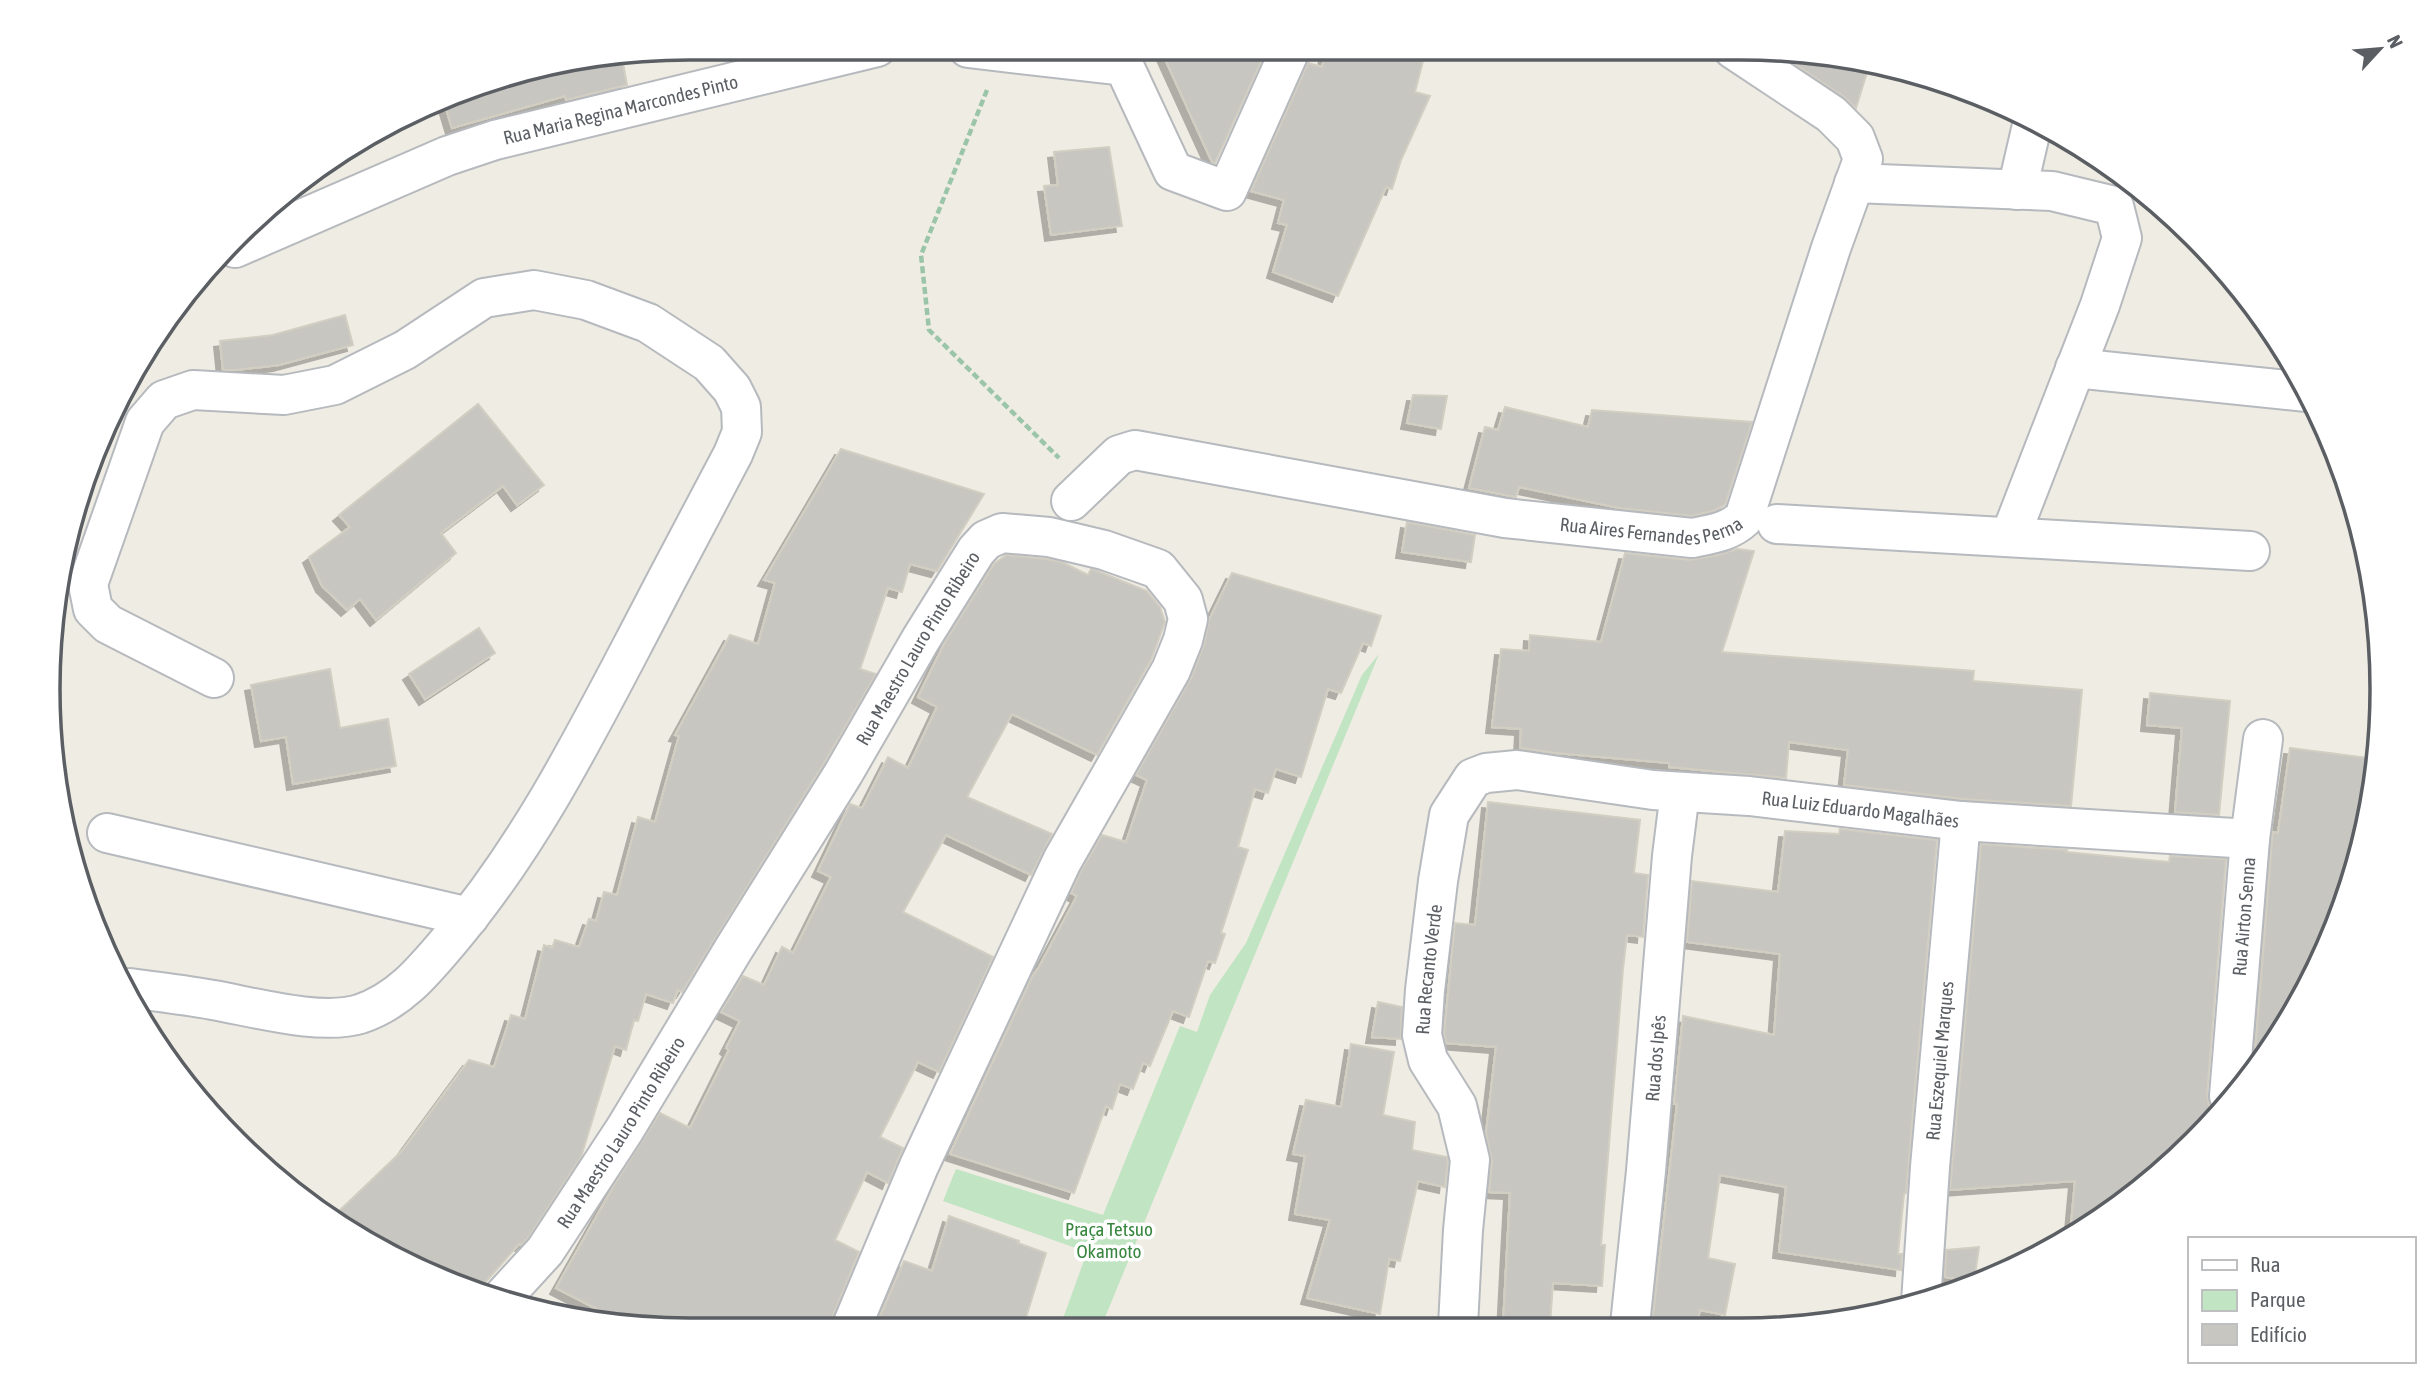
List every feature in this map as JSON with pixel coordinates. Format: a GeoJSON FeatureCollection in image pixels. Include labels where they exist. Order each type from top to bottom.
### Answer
{"type":"FeatureCollection","features":[{"type":"Feature","properties":{"kind":"street","name":"Rua Maria Regina Marcondes Pinto"},"geometry":{"type":"LineString","coordinates":[[246,242],[447,156],[495,139],[823,60]]}},
{"type":"Feature","properties":{"kind":"street"},"geometry":{"type":"LineString","coordinates":[[1072,60],[1124,66],[1173,171],[1227,191],[1286,60]]}},
{"type":"Feature","properties":{"kind":"street","name":"Rua Aires Fernandes Perna"},"geometry":{"type":"LineString","coordinates":[[1079,493],[1119,455],[1135,450],[1505,518],[1692,538],[1733,528],[1744,518],[1863,159],[1855,138],[1831,114],[1751,60]]}},
{"type":"Feature","properties":{"kind":"street"},"geometry":{"type":"LineString","coordinates":[[2017,190],[2032,131]]}},
{"type":"Feature","properties":{"kind":"street"},"geometry":{"type":"LineString","coordinates":[[1854,183],[2052,191],[2114,206],[2122,238],[2010,537]]}},
{"type":"Feature","properties":{"kind":"street"},"geometry":{"type":"LineString","coordinates":[[136,989],[292,1014],[335,1018],[360,1014],[413,984],[469,917],[527,836],[576,752],[733,454],[742,432],[741,407],[733,389],[709,363],[648,323],[586,300],[534,290],[484,298],[405,350],[335,385],[284,395],[193,390],[163,400],[145,422],[88,584],[93,609],[108,624],[214,678]]}},
{"type":"Feature","properties":{"kind":"street"},"geometry":{"type":"LineString","coordinates":[[2075,368],[2294,391]]}},
{"type":"Feature","properties":{"kind":"street"},"geometry":{"type":"LineString","coordinates":[[1777,524],[2250,551]]}},
{"type":"Feature","properties":{"kind":"street","name":"Rua Maestro Lauro Pinto Ribeiro"},"geometry":{"type":"LineString","coordinates":[[509,1291],[545,1251],[625,1129],[976,551],[986,540],[1002,533],[1049,537],[1104,550],[1158,569],[1183,600],[1188,619],[1175,660],[1062,861],[919,1166],[855,1318]]}},
{"type":"Feature","properties":{"kind":"street","name":"Rua Airton Senna"},"geometry":{"type":"LineString","coordinates":[[2230,1083],[2250,839],[2263,739]]}},
{"type":"Feature","properties":{"kind":"street","name":"Rua Luiz Eduardo Magalhães"},"geometry":{"type":"LineString","coordinates":[[1473,778],[1486,773],[1517,770],[1679,792],[1749,796],[1961,821],[2250,839]]}},
{"type":"Feature","properties":{"kind":"street","name":"Rua Recanto Verde"},"geometry":{"type":"LineString","coordinates":[[1458,1318],[1470,1160],[1457,1106],[1428,1060],[1422,1035],[1438,881],[1450,815],[1473,778]]}},
{"type":"Feature","properties":{"kind":"street","name":"Rua dos Ipês"},"geometry":{"type":"LineString","coordinates":[[1631,1318],[1679,792]]}},
{"type":"Feature","properties":{"kind":"street","name":"Rua Eszequiel Marques"},"geometry":{"type":"LineString","coordinates":[[1922,1290],[1961,821]]}},
{"type":"Feature","properties":{"kind":"street"},"geometry":{"type":"LineString","coordinates":[[107,833],[469,917]]}},
{"type":"Feature","properties":{"kind":"path"},"geometry":{"type":"LineString","coordinates":[[982,60],[921,255],[929,330],[1079,493]]}},
{"type":"Feature","properties":{"kind":"green space","name":"Praça Tetsuo Okamoto"},"geometry":{"type":"Polygon","coordinates":[[[1379,654],[1105,1318],[1063,1318],[1087,1252],[943,1201],[956,1169],[1103,1215],[1180,1026],[1197,1032],[1210,995],[1246,943],[1362,675],[1379,654]]]}},
{"type":"Feature","properties":{"kind":"building"},"geometry":{"type":"Polygon","coordinates":[[[1165,60],[1262,60],[1215,163],[1212,162],[1165,60]]]}},
{"type":"Feature","properties":{"kind":"building"},"geometry":{"type":"Polygon","coordinates":[[[1324,60],[1423,60],[1415,92],[1430,96],[1401,160],[1392,189],[1386,187],[1338,296],[1273,272],[1287,225],[1278,223],[1284,200],[1251,191],[1308,63],[1322,67],[1324,60]]]}},
{"type":"Feature","properties":{"kind":"building"},"geometry":{"type":"Polygon","coordinates":[[[1792,62],[1867,73],[1856,108],[1843,96],[1792,62]]]}},
{"type":"Feature","properties":{"kind":"building"},"geometry":{"type":"Polygon","coordinates":[[[623,63],[627,85],[566,100],[565,96],[452,128],[446,108],[448,107],[526,81],[623,63]]]}},
{"type":"Feature","properties":{"kind":"building"},"geometry":{"type":"Polygon","coordinates":[[[1109,147],[1122,226],[1051,235],[1044,186],[1058,185],[1054,152],[1109,147]]]}},
{"type":"Feature","properties":{"kind":"building"},"geometry":{"type":"Polygon","coordinates":[[[345,315],[353,345],[279,365],[223,370],[220,341],[273,335],[345,315]]]}},
{"type":"Feature","properties":{"kind":"building"},"geometry":{"type":"Polygon","coordinates":[[[1413,395],[1447,396],[1441,429],[1407,423],[1413,395]]]}},
{"type":"Feature","properties":{"kind":"building"},"geometry":{"type":"Polygon","coordinates":[[[478,404],[544,485],[517,505],[503,486],[441,533],[456,553],[376,620],[360,599],[347,610],[322,586],[309,557],[350,527],[339,515],[478,404]]]}},
{"type":"Feature","properties":{"kind":"building"},"geometry":{"type":"Polygon","coordinates":[[[1505,407],[1588,427],[1592,410],[1752,422],[1725,505],[1691,516],[1619,508],[1519,487],[1516,497],[1469,488],[1485,427],[1498,430],[1505,407]]]}},
{"type":"Feature","properties":{"kind":"building"},"geometry":{"type":"Polygon","coordinates":[[[841,449],[984,494],[937,571],[910,564],[902,592],[888,588],[860,669],[876,674],[682,992],[678,990],[673,1003],[646,994],[638,1021],[634,1020],[626,1050],[615,1046],[581,1157],[528,1238],[519,1244],[484,1283],[410,1253],[339,1211],[402,1151],[469,1060],[494,1067],[511,1015],[525,1019],[544,945],[552,948],[555,940],[579,947],[589,919],[596,921],[604,892],[617,895],[638,817],[655,822],[679,736],[675,735],[730,635],[758,644],[775,583],[764,580],[841,449]]]}},
{"type":"Feature","properties":{"kind":"building"},"geometry":{"type":"Polygon","coordinates":[[[1407,522],[1475,535],[1471,562],[1402,552],[1407,522]]]}},
{"type":"Feature","properties":{"kind":"building"},"geometry":{"type":"Polygon","coordinates":[[[1737,549],[1754,551],[1722,652],[1974,671],[1973,681],[2082,690],[2071,806],[1963,799],[1844,785],[1848,750],[1789,742],[1786,778],[1669,767],[1669,763],[1520,748],[1521,729],[1492,727],[1501,649],[1529,651],[1530,635],[1601,642],[1625,553],[1690,560],[1737,549]]]}},
{"type":"Feature","properties":{"kind":"building"},"geometry":{"type":"Polygon","coordinates":[[[1006,555],[1062,562],[1088,575],[1091,569],[1095,570],[1147,591],[1160,607],[1165,622],[1151,660],[1097,755],[1012,714],[967,797],[1052,834],[1031,875],[946,835],[903,912],[993,957],[939,1072],[918,1062],[880,1137],[903,1148],[888,1183],[867,1172],[835,1240],[859,1252],[832,1318],[688,1318],[606,1312],[556,1288],[616,1182],[660,1113],[690,1128],[729,1050],[726,1048],[740,1021],[721,1012],[743,976],[764,985],[782,947],[793,953],[831,877],[818,871],[850,804],[862,808],[888,757],[908,768],[937,707],[918,697],[946,640],[994,564],[1006,555]]]}},
{"type":"Feature","properties":{"kind":"building"},"geometry":{"type":"Polygon","coordinates":[[[1232,573],[1381,616],[1371,646],[1363,643],[1341,693],[1328,689],[1301,777],[1276,769],[1268,793],[1255,789],[1238,847],[1248,850],[1221,933],[1225,934],[1215,963],[1208,961],[1189,1017],[1173,1011],[1150,1066],[1143,1063],[1133,1089],[1120,1084],[1112,1109],[1106,1106],[1074,1193],[950,1154],[1032,977],[1077,896],[1071,893],[1081,871],[1102,835],[1126,842],[1147,780],[1136,775],[1191,678],[1204,645],[1209,620],[1232,573]]]}},
{"type":"Feature","properties":{"kind":"building"},"geometry":{"type":"Polygon","coordinates":[[[479,628],[495,653],[425,699],[409,674],[479,628]]]}},
{"type":"Feature","properties":{"kind":"building"},"geometry":{"type":"Polygon","coordinates":[[[330,669],[340,728],[388,719],[396,766],[293,784],[286,737],[261,741],[251,685],[330,669]]]}},
{"type":"Feature","properties":{"kind":"building"},"geometry":{"type":"Polygon","coordinates":[[[2150,693],[2230,701],[2219,815],[2175,812],[2182,728],[2147,725],[2150,693]]]}},
{"type":"Feature","properties":{"kind":"building"},"geometry":{"type":"Polygon","coordinates":[[[2290,748],[2365,758],[2348,851],[2322,929],[2285,1003],[2255,1049],[2273,832],[2278,833],[2290,748]]]}},
{"type":"Feature","properties":{"kind":"building"},"geometry":{"type":"Polygon","coordinates":[[[1488,802],[1640,820],[1634,873],[1648,875],[1643,937],[1627,935],[1623,969],[1601,1245],[1605,1245],[1602,1286],[1553,1283],[1550,1318],[1503,1318],[1510,1193],[1489,1192],[1492,1162],[1486,1133],[1496,1047],[1446,1043],[1444,1033],[1455,923],[1475,925],[1488,802]]]}},
{"type":"Feature","properties":{"kind":"building"},"geometry":{"type":"Polygon","coordinates":[[[1840,829],[1937,840],[1906,1193],[1898,1254],[1902,1254],[1901,1270],[1779,1252],[1786,1187],[1720,1175],[1708,1258],[1735,1264],[1725,1315],[1700,1310],[1698,1318],[1653,1318],[1677,1104],[1674,1104],[1683,1016],[1774,1035],[1780,954],[1687,942],[1692,881],[1778,892],[1785,831],[1839,834],[1840,829]]]}},
{"type":"Feature","properties":{"kind":"building"},"geometry":{"type":"Polygon","coordinates":[[[1981,844],[2067,850],[2066,852],[2169,862],[2170,856],[2226,859],[2207,1094],[2210,1106],[2185,1133],[2123,1188],[2071,1223],[2075,1181],[1950,1190],[1981,844]]]}},
{"type":"Feature","properties":{"kind":"building"},"geometry":{"type":"Polygon","coordinates":[[[1378,1002],[1402,1007],[1401,1039],[1372,1037],[1378,1002]]]}},
{"type":"Feature","properties":{"kind":"building"},"geometry":{"type":"Polygon","coordinates":[[[1351,1044],[1394,1052],[1383,1115],[1415,1122],[1412,1150],[1447,1157],[1448,1162],[1445,1187],[1418,1181],[1400,1261],[1389,1259],[1380,1314],[1307,1298],[1330,1220],[1295,1214],[1305,1156],[1293,1154],[1306,1100],[1341,1107],[1351,1044]]]}},
{"type":"Feature","properties":{"kind":"building"},"geometry":{"type":"Polygon","coordinates":[[[949,1216],[1046,1253],[1026,1318],[879,1318],[904,1261],[932,1271],[949,1216]]]}},
{"type":"Feature","properties":{"kind":"building"},"geometry":{"type":"Polygon","coordinates":[[[1979,1247],[1975,1272],[1957,1279],[1945,1277],[1946,1250],[1979,1247]]]}}]}
